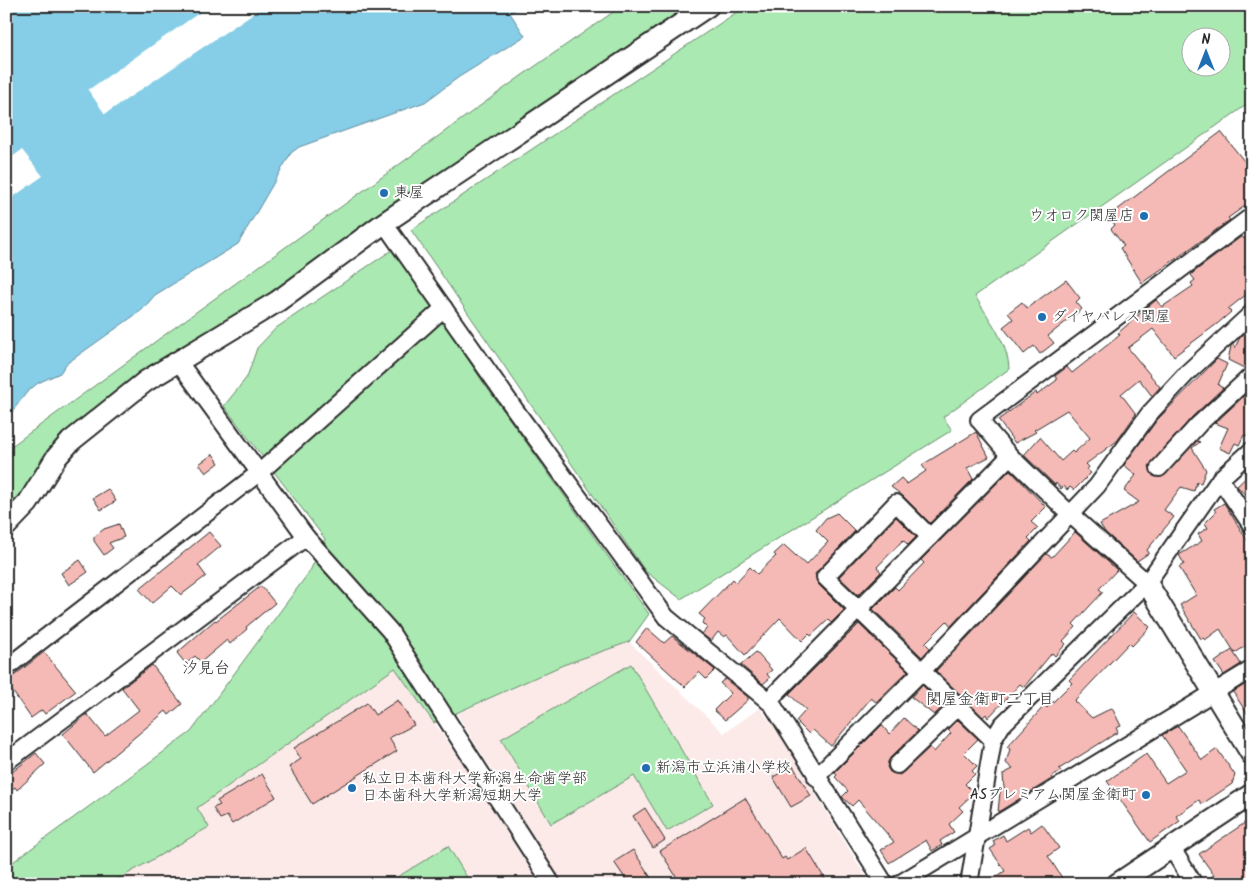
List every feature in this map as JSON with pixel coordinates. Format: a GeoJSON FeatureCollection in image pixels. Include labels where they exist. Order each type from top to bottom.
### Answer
{"type":"FeatureCollection","features":[{"type":"Feature","properties":{"kind":"street"},"geometry":{"type":"LineString","coordinates":[[6,526],[28,503],[56,458],[70,441],[146,381],[278,301],[384,223],[708,6]]}},
{"type":"Feature","properties":{"kind":"street"},"geometry":{"type":"LineString","coordinates":[[1252,216],[979,420],[1010,456],[1147,583],[1252,756]]}},
{"type":"Feature","properties":{"kind":"street"},"geometry":{"type":"LineString","coordinates":[[384,223],[666,617],[772,704],[884,884]]}},
{"type":"Feature","properties":{"kind":"street"},"geometry":{"type":"LineString","coordinates":[[6,668],[260,472],[444,308]]}},
{"type":"Feature","properties":{"kind":"street"},"geometry":{"type":"LineString","coordinates":[[816,777],[921,672],[1097,486],[1149,414],[1187,373],[1252,313]]}},
{"type":"Feature","properties":{"kind":"street"},"geometry":{"type":"LineString","coordinates":[[178,361],[306,537],[390,631],[552,884]]}},
{"type":"Feature","properties":{"kind":"street"},"geometry":{"type":"LineString","coordinates":[[1159,468],[1199,424],[1252,375]]}},
{"type":"Feature","properties":{"kind":"street"},"geometry":{"type":"LineString","coordinates":[[968,884],[993,740],[1002,726],[1147,583],[1220,479],[1252,450]]}},
{"type":"Feature","properties":{"kind":"street"},"geometry":{"type":"LineString","coordinates":[[768,701],[1010,456]]}},
{"type":"Feature","properties":{"kind":"street"},"geometry":{"type":"LineString","coordinates":[[1220,479],[1252,526]]}},
{"type":"Feature","properties":{"kind":"street"},"geometry":{"type":"LineString","coordinates":[[930,537],[896,503],[825,577],[993,740]]}},
{"type":"Feature","properties":{"kind":"street"},"geometry":{"type":"LineString","coordinates":[[6,762],[306,537]]}},
{"type":"Feature","properties":{"kind":"street"},"geometry":{"type":"LineString","coordinates":[[899,884],[1252,669]]}},
{"type":"Feature","properties":{"kind":"street"},"geometry":{"type":"LineString","coordinates":[[897,765],[958,706]]}},
{"type":"Feature","properties":{"kind":"street"},"geometry":{"type":"LineString","coordinates":[[1117,884],[1252,794]]}},
{"type":"Feature","properties":{"kind":"street"},"geometry":{"type":"LineString","coordinates":[[1171,847],[1194,884]]}},
{"type":"Feature","properties":{"kind":"shaded area","name":"新潟市立浜浦小学校"},"geometry":{"type":"Polygon","coordinates":[[[629,642],[724,733],[760,708],[782,738],[870,884],[563,884],[457,714],[563,665],[629,642]]]}},
{"type":"Feature","properties":{"kind":"shaded area","name":"私立日本歯科大学新潟生命歯学部 日本歯科大学新潟短期大学"},"geometry":{"type":"Polygon","coordinates":[[[395,668],[467,769],[539,884],[110,884],[209,827],[197,808],[395,668]]]}},
{"type":"Feature","properties":{"kind":"green space"},"geometry":{"type":"Polygon","coordinates":[[[622,6],[692,6],[515,123],[249,308],[164,360],[58,439],[43,458],[19,501],[6,513],[6,450],[524,74],[622,6]]]}},
{"type":"Feature","properties":{"kind":"green space"},"geometry":{"type":"Polygon","coordinates":[[[746,6],[1252,6],[1252,101],[975,296],[1001,340],[1008,359],[1009,369],[943,417],[952,430],[681,599],[645,571],[411,230],[746,6]]]}},
{"type":"Feature","properties":{"kind":"green space"},"geometry":{"type":"Polygon","coordinates":[[[395,248],[483,382],[649,614],[629,642],[563,665],[434,723],[395,668],[197,808],[209,827],[110,884],[6,884],[6,867],[191,732],[310,571],[325,539],[224,406],[247,377],[257,348],[276,328],[395,248]]]}},
{"type":"Feature","properties":{"kind":"green space"},"geometry":{"type":"Polygon","coordinates":[[[631,664],[713,804],[667,831],[634,776],[551,824],[501,739],[631,664]]]}},
{"type":"Feature","properties":{"kind":"green space"},"geometry":{"type":"Polygon","coordinates":[[[448,846],[471,884],[386,884],[448,846]]]}},
{"type":"Feature","properties":{"kind":"water"},"geometry":{"type":"Polygon","coordinates":[[[6,6],[521,6],[510,13],[525,36],[459,77],[425,102],[299,147],[291,153],[238,244],[155,295],[142,310],[66,364],[60,373],[38,383],[27,392],[11,413],[6,415],[6,6]]]}},
{"type":"Feature","properties":{"kind":"pier"},"geometry":{"type":"Polygon","coordinates":[[[209,6],[264,6],[105,114],[88,90],[209,6]]]}},
{"type":"Feature","properties":{"kind":"pier"},"geometry":{"type":"Polygon","coordinates":[[[22,150],[43,176],[6,202],[6,161],[22,150]]]}},
{"type":"Feature","properties":{"kind":"building"},"geometry":{"type":"Polygon","coordinates":[[[1221,132],[1252,171],[1252,201],[1228,218],[1230,220],[1142,283],[1120,248],[1124,246],[1111,229],[1115,225],[1109,216],[1221,132]]]}},
{"type":"Feature","properties":{"kind":"building"},"geometry":{"type":"Polygon","coordinates":[[[1252,233],[1252,262],[1244,267],[1252,276],[1252,290],[1228,309],[1231,312],[1217,324],[1174,356],[1153,329],[1128,348],[1160,387],[1152,396],[1139,379],[1121,394],[1136,414],[1117,441],[1086,464],[1089,467],[1087,470],[1091,473],[1074,490],[1070,487],[1067,490],[1064,486],[1061,489],[1056,483],[1055,485],[1024,455],[1040,437],[1061,461],[1072,451],[1074,453],[1090,438],[1067,410],[1034,430],[1036,432],[1015,443],[998,420],[1036,392],[1037,395],[1057,380],[1055,376],[1067,367],[1072,373],[1120,335],[1118,333],[1156,300],[1162,307],[1193,286],[1191,283],[1195,280],[1191,275],[1194,272],[1242,236],[1244,239],[1252,233]]]}},
{"type":"Feature","properties":{"kind":"building","name":"ダイヤパレス関屋"},"geometry":{"type":"Polygon","coordinates":[[[1066,280],[1080,298],[1076,302],[1082,309],[1048,336],[1054,343],[1040,354],[1034,346],[1024,354],[1003,327],[1013,319],[1008,313],[1022,302],[1027,308],[1066,280]]]}},
{"type":"Feature","properties":{"kind":"building"},"geometry":{"type":"Polygon","coordinates":[[[1247,331],[1252,337],[1252,357],[1249,366],[1244,368],[1228,360],[1231,346],[1233,344],[1235,348],[1239,339],[1247,331]]]}},
{"type":"Feature","properties":{"kind":"building"},"geometry":{"type":"Polygon","coordinates":[[[1217,359],[1227,364],[1218,385],[1223,388],[1192,417],[1149,466],[1153,476],[1162,477],[1197,441],[1200,442],[1192,448],[1206,470],[1201,483],[1197,482],[1194,491],[1181,487],[1164,510],[1174,517],[1147,550],[1149,553],[1137,561],[1105,532],[1100,524],[1139,502],[1124,491],[1136,475],[1124,465],[1157,420],[1217,359]]]}},
{"type":"Feature","properties":{"kind":"building"},"geometry":{"type":"Polygon","coordinates":[[[1244,396],[1252,399],[1252,423],[1247,436],[1244,435],[1239,445],[1235,443],[1230,453],[1219,448],[1228,428],[1215,423],[1244,396]]]}},
{"type":"Feature","properties":{"kind":"building"},"geometry":{"type":"Polygon","coordinates":[[[976,432],[989,457],[967,468],[973,479],[930,523],[903,496],[891,487],[901,478],[907,484],[926,471],[922,465],[976,432]]]}},
{"type":"Feature","properties":{"kind":"building"},"geometry":{"type":"Polygon","coordinates":[[[213,454],[219,463],[206,473],[199,464],[213,454]]]}},
{"type":"Feature","properties":{"kind":"building"},"geometry":{"type":"Polygon","coordinates":[[[1010,470],[1046,507],[1031,522],[1038,528],[1028,538],[1031,541],[951,626],[947,621],[925,643],[930,648],[922,657],[873,609],[895,587],[898,590],[924,563],[921,560],[1010,470]]]}},
{"type":"Feature","properties":{"kind":"building"},"geometry":{"type":"Polygon","coordinates":[[[1252,472],[1252,502],[1237,486],[1252,472]]]}},
{"type":"Feature","properties":{"kind":"building"},"geometry":{"type":"Polygon","coordinates":[[[108,489],[116,501],[101,510],[93,498],[108,489]]]}},
{"type":"Feature","properties":{"kind":"building"},"geometry":{"type":"Polygon","coordinates":[[[1224,503],[1252,548],[1252,642],[1235,653],[1220,629],[1205,640],[1201,639],[1180,605],[1196,595],[1179,567],[1184,564],[1179,555],[1202,541],[1198,534],[1208,528],[1205,523],[1216,512],[1214,509],[1224,503]]]}},
{"type":"Feature","properties":{"kind":"building"},"geometry":{"type":"Polygon","coordinates":[[[837,513],[855,531],[815,574],[818,584],[844,610],[831,623],[828,620],[811,636],[809,634],[802,641],[780,618],[745,655],[727,635],[724,637],[718,632],[711,641],[702,634],[707,628],[702,623],[705,619],[699,614],[733,579],[736,582],[750,567],[757,574],[776,556],[774,554],[784,545],[806,565],[828,542],[816,530],[826,518],[837,513]]]}},
{"type":"Feature","properties":{"kind":"building"},"geometry":{"type":"Polygon","coordinates":[[[896,517],[916,537],[908,545],[903,540],[877,567],[881,572],[858,595],[839,577],[896,517]]]}},
{"type":"Feature","properties":{"kind":"building"},"geometry":{"type":"Polygon","coordinates":[[[119,524],[124,537],[109,543],[113,548],[104,555],[94,541],[94,537],[104,529],[119,524]]]}},
{"type":"Feature","properties":{"kind":"building"},"geometry":{"type":"Polygon","coordinates":[[[209,532],[221,546],[198,565],[206,576],[181,595],[172,586],[152,603],[139,589],[209,532]]]}},
{"type":"Feature","properties":{"kind":"building"},"geometry":{"type":"Polygon","coordinates":[[[1075,532],[1117,570],[1099,589],[1103,592],[1073,624],[1076,627],[1063,641],[1066,644],[1055,656],[1052,653],[1024,687],[1020,684],[988,718],[986,714],[983,717],[936,671],[1046,554],[1052,557],[1075,532]]]}},
{"type":"Feature","properties":{"kind":"building"},"geometry":{"type":"Polygon","coordinates":[[[80,560],[88,572],[69,585],[61,573],[80,560]]]}},
{"type":"Feature","properties":{"kind":"building"},"geometry":{"type":"Polygon","coordinates":[[[261,586],[275,603],[246,627],[247,629],[230,644],[227,640],[201,662],[195,656],[186,664],[177,653],[215,620],[261,586]]]}},
{"type":"Feature","properties":{"kind":"building"},"geometry":{"type":"Polygon","coordinates":[[[1134,612],[1150,627],[1132,646],[1129,643],[1074,701],[1092,718],[1112,708],[1121,726],[1116,728],[1118,732],[1059,769],[1061,771],[1052,776],[1053,778],[998,812],[1000,792],[1004,788],[1003,774],[1013,769],[1006,763],[1010,749],[1007,747],[1045,705],[1047,708],[1072,683],[1069,680],[1134,612]]]}},
{"type":"Feature","properties":{"kind":"building"},"geometry":{"type":"Polygon","coordinates":[[[859,624],[908,671],[876,702],[871,698],[831,746],[813,730],[809,734],[796,721],[806,710],[789,694],[859,624]]]}},
{"type":"Feature","properties":{"kind":"building"},"geometry":{"type":"Polygon","coordinates":[[[647,628],[664,643],[672,636],[715,670],[706,679],[699,672],[685,687],[636,642],[647,628]]]}},
{"type":"Feature","properties":{"kind":"building"},"geometry":{"type":"Polygon","coordinates":[[[1232,650],[1241,664],[1224,675],[1215,662],[1232,650]]]}},
{"type":"Feature","properties":{"kind":"building"},"geometry":{"type":"Polygon","coordinates":[[[44,652],[76,691],[45,714],[42,710],[31,718],[6,682],[44,652]]]}},
{"type":"Feature","properties":{"kind":"building"},"geometry":{"type":"Polygon","coordinates":[[[756,652],[772,670],[767,674],[770,678],[763,684],[741,665],[756,652]]]}},
{"type":"Feature","properties":{"kind":"building"},"geometry":{"type":"Polygon","coordinates":[[[152,665],[182,704],[169,715],[166,711],[93,772],[63,734],[87,714],[105,736],[139,710],[122,688],[152,665]]]}},
{"type":"Feature","properties":{"kind":"building"},"geometry":{"type":"Polygon","coordinates":[[[725,679],[748,697],[748,700],[725,720],[714,710],[731,693],[720,683],[725,679]]]}},
{"type":"Feature","properties":{"kind":"building"},"geometry":{"type":"Polygon","coordinates":[[[1251,681],[1252,683],[1252,721],[1233,692],[1251,681]]]}},
{"type":"Feature","properties":{"kind":"building"},"geometry":{"type":"Polygon","coordinates":[[[922,685],[944,706],[934,715],[911,697],[922,685]]]}},
{"type":"Feature","properties":{"kind":"building"},"geometry":{"type":"Polygon","coordinates":[[[398,700],[414,725],[389,738],[397,751],[312,804],[289,767],[301,759],[294,748],[367,703],[375,715],[398,700]]]}},
{"type":"Feature","properties":{"kind":"building"},"geometry":{"type":"Polygon","coordinates":[[[904,718],[918,731],[890,758],[887,767],[890,772],[900,775],[930,747],[934,752],[951,733],[948,730],[958,720],[978,739],[964,753],[977,766],[972,771],[975,774],[965,784],[974,793],[959,807],[963,811],[949,824],[954,832],[940,841],[942,845],[932,851],[926,840],[889,863],[881,850],[894,842],[858,800],[852,806],[842,797],[848,791],[835,777],[837,775],[835,772],[882,725],[889,734],[904,718]]]}},
{"type":"Feature","properties":{"kind":"building"},"geometry":{"type":"Polygon","coordinates":[[[1178,726],[1202,760],[1217,749],[1235,775],[1232,784],[1202,804],[1199,800],[1176,816],[1180,821],[1150,842],[1107,781],[1146,754],[1166,783],[1186,770],[1162,735],[1178,726]]]}},
{"type":"Feature","properties":{"kind":"building"},"geometry":{"type":"Polygon","coordinates":[[[36,753],[45,764],[17,790],[15,787],[6,794],[6,777],[36,753]]]}},
{"type":"Feature","properties":{"kind":"building"},"geometry":{"type":"Polygon","coordinates":[[[793,766],[811,796],[791,807],[773,777],[793,766]]]}},
{"type":"Feature","properties":{"kind":"building"},"geometry":{"type":"Polygon","coordinates":[[[262,774],[276,797],[232,824],[227,816],[220,819],[213,808],[220,805],[217,801],[262,774]]]}},
{"type":"Feature","properties":{"kind":"building"},"geometry":{"type":"Polygon","coordinates":[[[745,798],[782,859],[785,857],[787,860],[806,848],[828,884],[681,884],[660,851],[745,798]]]}},
{"type":"Feature","properties":{"kind":"building"},"geometry":{"type":"Polygon","coordinates":[[[645,808],[665,840],[653,848],[633,816],[645,808]]]}},
{"type":"Feature","properties":{"kind":"building"},"geometry":{"type":"Polygon","coordinates":[[[1252,818],[1252,884],[1204,884],[1203,882],[1214,875],[1199,854],[1252,818]]]}},
{"type":"Feature","properties":{"kind":"building"},"geometry":{"type":"Polygon","coordinates":[[[1042,824],[1059,848],[1048,856],[1066,884],[985,884],[1005,871],[990,849],[995,846],[993,841],[1003,835],[1006,841],[1028,827],[1031,832],[1042,824]]]}},
{"type":"Feature","properties":{"kind":"building"},"geometry":{"type":"Polygon","coordinates":[[[633,850],[655,884],[629,884],[614,862],[633,850]]]}},
{"type":"Feature","properties":{"kind":"place","name":"東屋"},"geometry":{"type":"Point","coordinates":[384,193]}},
{"type":"Feature","properties":{"kind":"place","name":"ウオロク関屋店"},"geometry":{"type":"Point","coordinates":[1144,216]}},
{"type":"Feature","properties":{"kind":"place","name":"ダイヤパレス関屋"},"geometry":{"type":"Point","coordinates":[1042,317]}},
{"type":"Feature","properties":{"kind":"place","name":"新潟市立浜浦小学校"},"geometry":{"type":"Point","coordinates":[646,768]}},
{"type":"Feature","properties":{"kind":"place","name":"私立日本歯科大学新潟生命歯学部 日本歯科大学新潟短期大学"},"geometry":{"type":"Point","coordinates":[352,788]}},
{"type":"Feature","properties":{"kind":"place","name":"ASプレミアム関屋金衛町"},"geometry":{"type":"Point","coordinates":[1146,795]}},
{"type":"Feature","properties":{"kind":"district","name":"汐見台"},"geometry":{"type":"Point","coordinates":[206,668]}},
{"type":"Feature","properties":{"kind":"district","name":"関屋金衛町二丁目"},"geometry":{"type":"Point","coordinates":[990,699]}}]}
